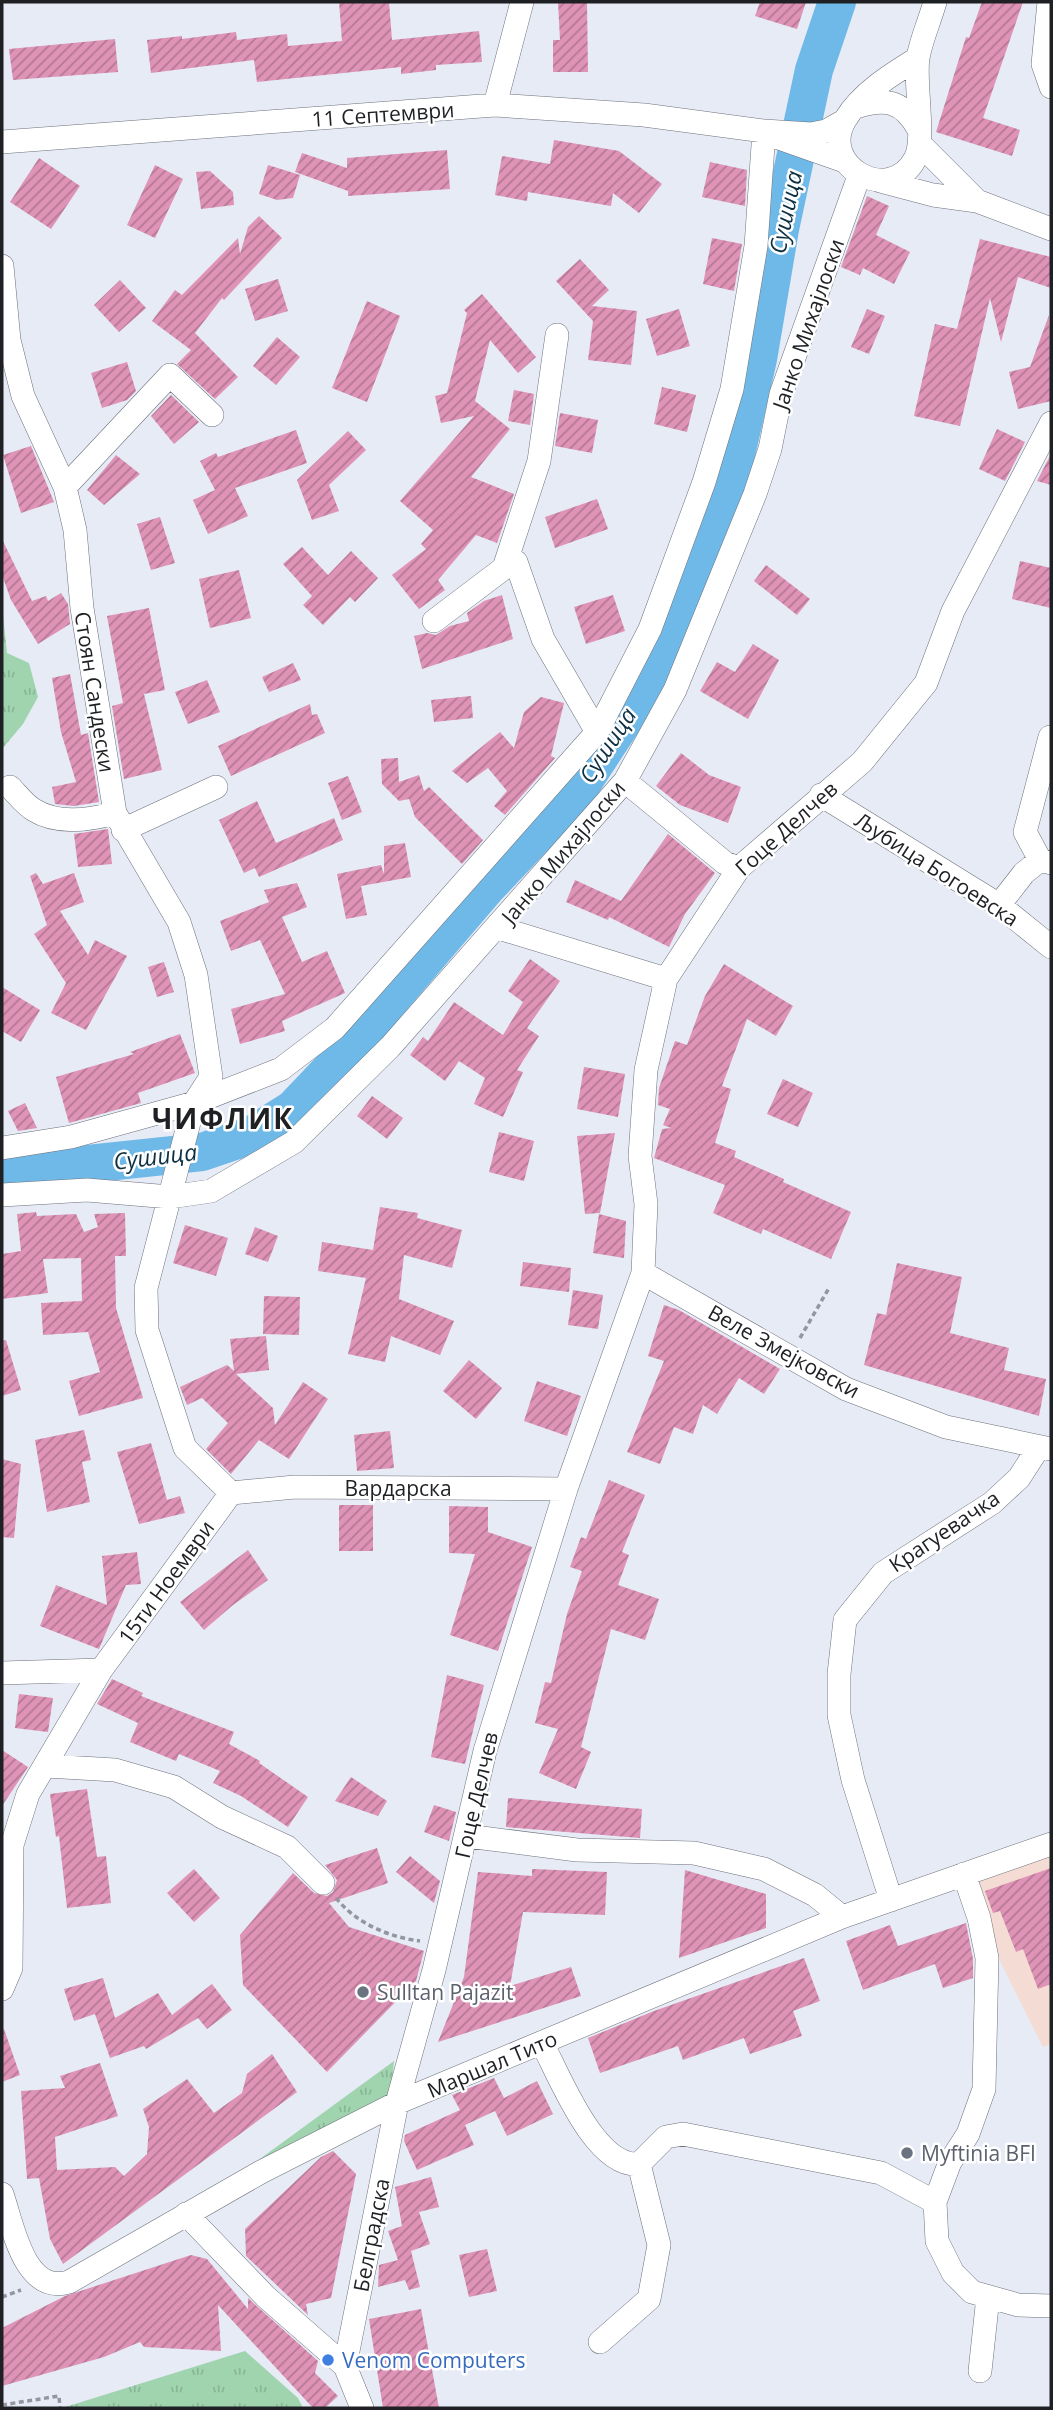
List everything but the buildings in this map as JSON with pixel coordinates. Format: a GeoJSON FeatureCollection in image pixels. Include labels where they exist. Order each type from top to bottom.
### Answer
{"type":"FeatureCollection","features":[{"type":"Feature","properties":{"kind":"street"},"geometry":{"type":"LineString","coordinates":[[495,105],[522,2]]}},
{"type":"Feature","properties":{"kind":"street"},"geometry":{"type":"LineString","coordinates":[[918,58],[886,77],[842,120],[839,140],[852,169],[901,175],[915,160],[919,136],[918,58],[935,2]]}},
{"type":"Feature","properties":{"kind":"street"},"geometry":{"type":"LineString","coordinates":[[1049,2],[1043,64],[1051,87]]}},
{"type":"Feature","properties":{"kind":"street"},"geometry":{"type":"LineString","coordinates":[[842,120],[877,100],[897,104],[910,114],[919,136]]}},
{"type":"Feature","properties":{"kind":"street","name":"11 Септември"},"geometry":{"type":"LineString","coordinates":[[2,142],[495,105],[683,118],[772,133],[811,134],[842,120]]}},
{"type":"Feature","properties":{"kind":"street"},"geometry":{"type":"LineString","coordinates":[[2,1148],[71,1137],[194,1103],[281,1069],[335,1028],[597,732],[650,629],[704,482],[732,388],[772,133]]}},
{"type":"Feature","properties":{"kind":"street","name":"11 Септември"},"geometry":{"type":"LineString","coordinates":[[772,133],[852,169],[933,195],[977,201],[1051,229]]}},
{"type":"Feature","properties":{"kind":"street","name":"11 Септември"},"geometry":{"type":"LineString","coordinates":[[919,136],[977,201]]}},
{"type":"Feature","properties":{"kind":"street","name":"Јанко Михајлоски"},"geometry":{"type":"LineString","coordinates":[[2,1195],[87,1190],[170,1197],[211,1191],[294,1142],[390,1047],[499,928],[625,781],[675,690],[755,494],[770,449],[780,394],[852,169]]}},
{"type":"Feature","properties":{"kind":"street","name":"Стоян Сандески"},"geometry":{"type":"LineString","coordinates":[[2,266],[9,340],[23,396],[65,487],[75,530],[82,608],[119,822],[179,922],[196,975],[211,1077],[194,1103],[146,1288],[147,1331],[185,1448],[231,1493]]}},
{"type":"Feature","properties":{"kind":"street"},"geometry":{"type":"LineString","coordinates":[[504,568],[539,461],[557,335]]}},
{"type":"Feature","properties":{"kind":"street"},"geometry":{"type":"LineString","coordinates":[[65,487],[170,375],[212,415]]}},
{"type":"Feature","properties":{"kind":"street","name":"Гоце Делчев"},"geometry":{"type":"LineString","coordinates":[[397,2103],[467,1836],[485,1751],[566,1489],[643,1273],[646,1204],[640,1156],[646,1070],[666,979],[738,868],[862,762],[926,683],[953,611],[1051,423]]}},
{"type":"Feature","properties":{"kind":"street"},"geometry":{"type":"LineString","coordinates":[[435,621],[504,568],[516,562],[542,639],[597,732]]}},
{"type":"Feature","properties":{"kind":"street"},"geometry":{"type":"LineString","coordinates":[[999,905],[1024,873],[1046,861],[1025,832],[1051,737]]}},
{"type":"Feature","properties":{"kind":"street"},"geometry":{"type":"LineString","coordinates":[[625,781],[725,863],[738,868]]}},
{"type":"Feature","properties":{"kind":"street"},"geometry":{"type":"LineString","coordinates":[[10,787],[34,810],[61,820],[95,818],[119,822],[216,787]]}},
{"type":"Feature","properties":{"kind":"street","name":"Љубица Богоевска"},"geometry":{"type":"LineString","coordinates":[[821,795],[999,905],[1051,947]]}},
{"type":"Feature","properties":{"kind":"street"},"geometry":{"type":"LineString","coordinates":[[499,928],[666,979]]}},
{"type":"Feature","properties":{"kind":"street","name":"Веле Змејковски"},"geometry":{"type":"LineString","coordinates":[[643,1273],[752,1333],[788,1359],[846,1389],[946,1427],[1045,1448]]}},
{"type":"Feature","properties":{"kind":"street","name":"Крагуевачка"},"geometry":{"type":"LineString","coordinates":[[891,1900],[853,1780],[839,1715],[839,1674],[845,1620],[883,1573],[992,1503],[1045,1448]]}},
{"type":"Feature","properties":{"kind":"street","name":"Вардарска"},"geometry":{"type":"LineString","coordinates":[[231,1493],[295,1487],[566,1489]]}},
{"type":"Feature","properties":{"kind":"street","name":"15ти Ноември"},"geometry":{"type":"LineString","coordinates":[[2,1989],[11,1968],[12,1845],[29,1794],[101,1670],[231,1493]]}},
{"type":"Feature","properties":{"kind":"street"},"geometry":{"type":"LineString","coordinates":[[2,1673],[101,1670]]}},
{"type":"Feature","properties":{"kind":"street"},"geometry":{"type":"LineString","coordinates":[[46,1766],[115,1770],[174,1787],[222,1817],[287,1847],[323,1883]]}},
{"type":"Feature","properties":{"kind":"street"},"geometry":{"type":"LineString","coordinates":[[467,1836],[577,1850],[694,1853],[764,1869],[815,1895],[842,1917]]}},
{"type":"Feature","properties":{"kind":"street","name":"Маршал Тито"},"geometry":{"type":"LineString","coordinates":[[2,2194],[32,2270],[43,2282],[58,2285],[88,2274],[186,2214],[397,2103],[842,1917],[1051,1844]]}},
{"type":"Feature","properties":{"kind":"street"},"geometry":{"type":"LineString","coordinates":[[964,1874],[979,1918],[987,1958],[985,2089],[968,2134],[950,2162],[935,2202],[937,2241],[953,2273],[972,2292],[1018,2305],[1051,2306]]}},
{"type":"Feature","properties":{"kind":"street"},"geometry":{"type":"LineString","coordinates":[[542,2043],[587,2127],[610,2156],[627,2165],[639,2164],[666,2137],[683,2134],[881,2173],[935,2202]]}},
{"type":"Feature","properties":{"kind":"street","name":"Белградска"},"geometry":{"type":"LineString","coordinates":[[345,2367],[397,2103]]}},
{"type":"Feature","properties":{"kind":"street"},"geometry":{"type":"LineString","coordinates":[[600,2342],[649,2299],[659,2245],[639,2164]]}},
{"type":"Feature","properties":{"kind":"street"},"geometry":{"type":"LineString","coordinates":[[186,2214],[266,2297],[345,2367],[362,2408]]}},
{"type":"Feature","properties":{"kind":"street"},"geometry":{"type":"LineString","coordinates":[[980,2371],[988,2297]]}},
{"type":"Feature","properties":{"kind":"path"},"geometry":{"type":"LineString","coordinates":[[788,1359],[829,1288]]}},
{"type":"Feature","properties":{"kind":"path"},"geometry":{"type":"LineString","coordinates":[[323,1883],[340,1903],[376,1929],[392,1936],[440,1944]]}},
{"type":"Feature","properties":{"kind":"path"},"geometry":{"type":"LineString","coordinates":[[2,2405],[59,2396],[60,2408]]}},
{"type":"Feature","properties":{"kind":"shaded area"},"geometry":{"type":"Polygon","coordinates":[[[1051,1856],[1051,2044],[1043,2047],[992,1945],[969,1885],[1051,1856]]]}},
{"type":"Feature","properties":{"kind":"green space"},"geometry":{"type":"Polygon","coordinates":[[[2,605],[7,653],[29,663],[38,697],[23,724],[2,749],[2,605]]]}},
{"type":"Feature","properties":{"kind":"green space"},"geometry":{"type":"Polygon","coordinates":[[[394,2061],[390,2099],[246,2169],[394,2061]]]}},
{"type":"Feature","properties":{"kind":"green space"},"geometry":{"type":"Polygon","coordinates":[[[245,2351],[298,2398],[303,2408],[62,2408],[245,2351]]]}},
{"type":"Feature","properties":{"kind":"waterway","name":"Сушица"},"geometry":{"type":"LineString","coordinates":[[2,1173],[202,1152],[252,1135],[293,1109],[333,1067],[488,886],[576,793],[646,686],[677,621],[729,485],[758,359],[780,229],[814,70],[837,2]]}},
{"type":"Feature","properties":{"kind":"place","name":"Sulltan Pajazit"},"geometry":{"type":"Point","coordinates":[363,1992]}},
{"type":"Feature","properties":{"kind":"place","name":"Myftinia BFI"},"geometry":{"type":"Point","coordinates":[907,2153]}},
{"type":"Feature","properties":{"kind":"place","name":"Venom Computers"},"geometry":{"type":"Point","coordinates":[328,2360]}},
{"type":"Feature","properties":{"kind":"district","name":"ЧИФЛИК"},"geometry":{"type":"Point","coordinates":[223,1118]}}]}
